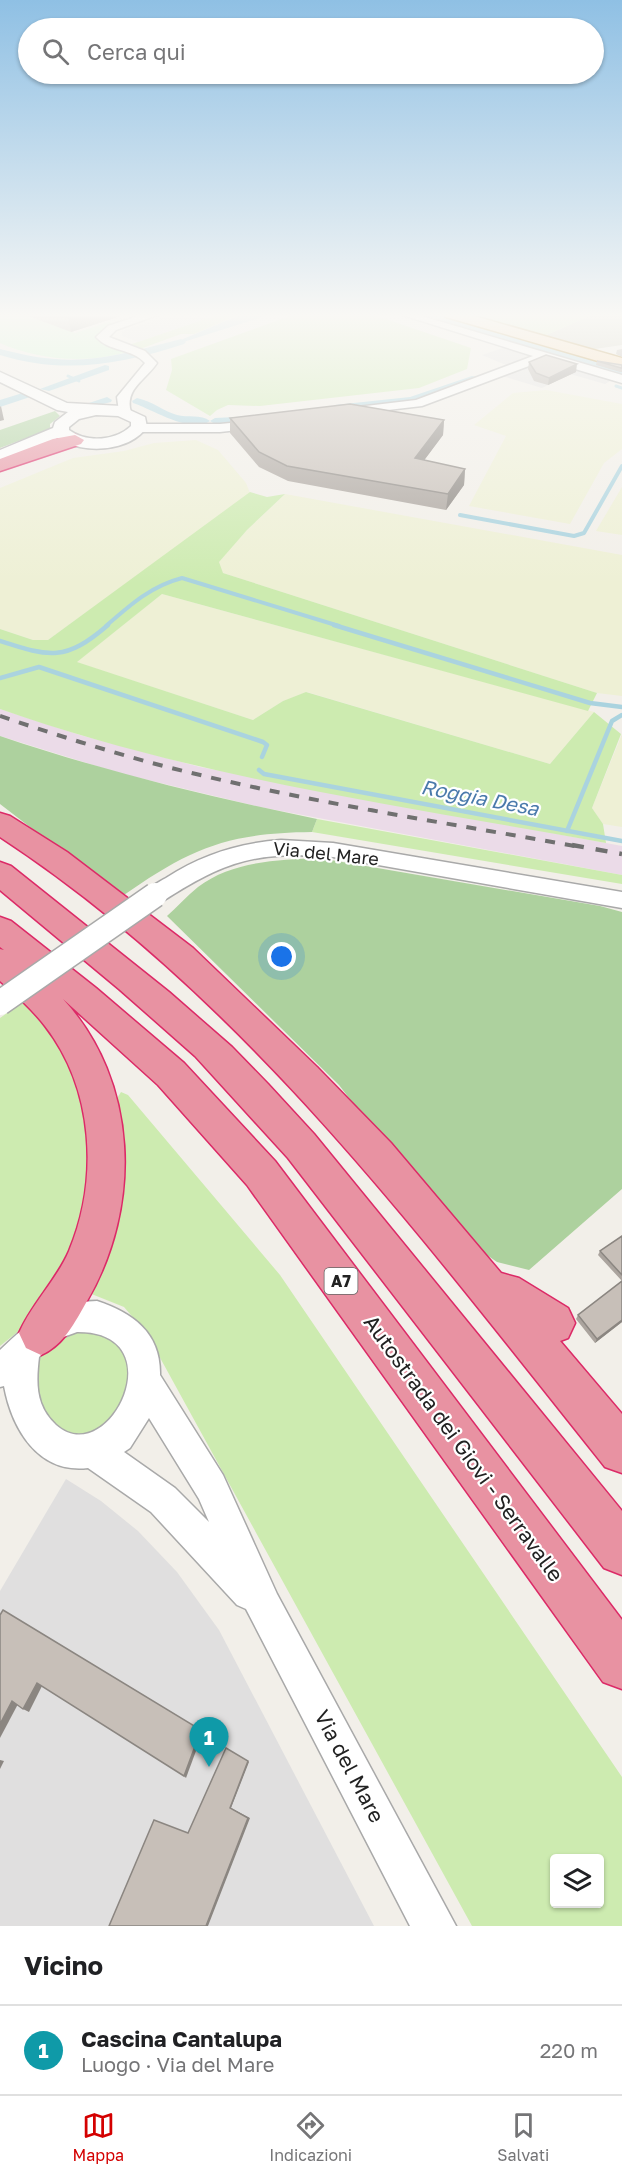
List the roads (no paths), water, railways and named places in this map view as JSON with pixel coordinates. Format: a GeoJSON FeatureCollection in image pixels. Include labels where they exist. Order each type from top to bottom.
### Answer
{"type":"FeatureCollection","features":[{"type":"Feature","properties":{"kind":"highway"},"geometry":{"type":"LineString","coordinates":[[0,465],[59,443],[66,424]]}},
{"type":"Feature","properties":{"kind":"highway"},"geometry":{"type":"LineString","coordinates":[[1,824],[56,859],[181,957],[377,1155],[622,1450]]}},
{"type":"Feature","properties":{"kind":"highway"},"geometry":{"type":"LineString","coordinates":[[0,873],[160,1005],[253,1091],[301,1146],[622,1550]]}},
{"type":"Feature","properties":{"kind":"highway","name":"Autostrada dei Giovi - Serravalle"},"geometry":{"type":"LineString","coordinates":[[0,929],[84,997],[171,1074],[261,1173],[622,1663]]}},
{"type":"Feature","properties":{"kind":"highway"},"geometry":{"type":"LineString","coordinates":[[0,962],[58,1016],[82,1052],[99,1091],[107,1146],[107,1182],[88,1255],[72,1288],[21,1352]]}},
{"type":"Feature","properties":{"kind":"highway"},"geometry":{"type":"LineString","coordinates":[[457,1251],[516,1301],[553,1323]]}},
{"type":"Feature","properties":{"kind":"street"},"geometry":{"type":"LineString","coordinates":[[42,404],[66,424],[109,441],[126,437],[139,428],[220,428],[280,422]]}},
{"type":"Feature","properties":{"kind":"street"},"geometry":{"type":"LineString","coordinates":[[122,404],[125,412]]}},
{"type":"Feature","properties":{"kind":"street"},"geometry":{"type":"LineString","coordinates":[[335,414],[411,404]]}},
{"type":"Feature","properties":{"kind":"street"},"geometry":{"type":"LineString","coordinates":[[0,456],[92,411],[125,412],[139,420],[139,428]]}},
{"type":"Feature","properties":{"kind":"street","name":"Via del Mare"},"geometry":{"type":"LineString","coordinates":[[0,1003],[193,870],[218,858],[259,848],[292,846],[333,850],[622,900]]}},
{"type":"Feature","properties":{"kind":"street"},"geometry":{"type":"LineString","coordinates":[[93,1316],[108,1319],[121,1326],[136,1342],[144,1363],[144,1379],[138,1406],[128,1422],[107,1441],[90,1449],[72,1453],[47,1450],[10,1430],[10,1388],[21,1352],[70,1318],[93,1316]]}},
{"type":"Feature","properties":{"kind":"street","name":"Via del Mare"},"geometry":{"type":"LineString","coordinates":[[144,1379],[211,1487],[264,1607],[434,1926]]}},
{"type":"Feature","properties":{"kind":"street","name":"Via del Mare"},"geometry":{"type":"LineString","coordinates":[[90,1449],[163,1500],[264,1607]]}},
{"type":"Feature","properties":{"kind":"waterway"},"geometry":{"type":"LineString","coordinates":[[147,404],[174,418],[204,421]]}},
{"type":"Feature","properties":{"kind":"waterway"},"geometry":{"type":"LineString","coordinates":[[335,408],[374,404]]}},
{"type":"Feature","properties":{"kind":"waterway"},"geometry":{"type":"LineString","coordinates":[[215,421],[256,419]]}},
{"type":"Feature","properties":{"kind":"waterway"},"geometry":{"type":"LineString","coordinates":[[460,515],[574,536],[584,533],[622,466]]}},
{"type":"Feature","properties":{"kind":"waterway"},"geometry":{"type":"LineString","coordinates":[[106,626],[151,591],[182,578],[339,626]]}},
{"type":"Feature","properties":{"kind":"waterway"},"geometry":{"type":"LineString","coordinates":[[0,641],[45,653],[57,653],[80,645],[108,625]]}},
{"type":"Feature","properties":{"kind":"waterway"},"geometry":{"type":"LineString","coordinates":[[334,625],[590,703],[622,707]]}},
{"type":"Feature","properties":{"kind":"waterway","name":"Roggia Desa"},"geometry":{"type":"LineString","coordinates":[[0,678],[39,667],[263,742],[267,745],[262,757]]}},
{"type":"Feature","properties":{"kind":"waterway","name":"Roggia Desa"},"geometry":{"type":"LineString","coordinates":[[567,831],[612,721],[622,715]]}},
{"type":"Feature","properties":{"kind":"waterway","name":"Roggia Desa"},"geometry":{"type":"LineString","coordinates":[[259,770],[264,774],[567,831]]}},
{"type":"Feature","properties":{"kind":"waterway"},"geometry":{"type":"LineString","coordinates":[[567,831],[622,841]]}},
{"type":"Feature","properties":{"kind":"railway"},"geometry":{"type":"LineString","coordinates":[[0,716],[152,763],[258,788],[580,847]]}},
{"type":"Feature","properties":{"kind":"railway"},"geometry":{"type":"LineString","coordinates":[[572,845],[622,854]]}},
{"type":"Feature","properties":{"kind":"place","name":"Cascina Cantalupa"},"geometry":{"type":"Point","coordinates":[209,1767]}}]}
